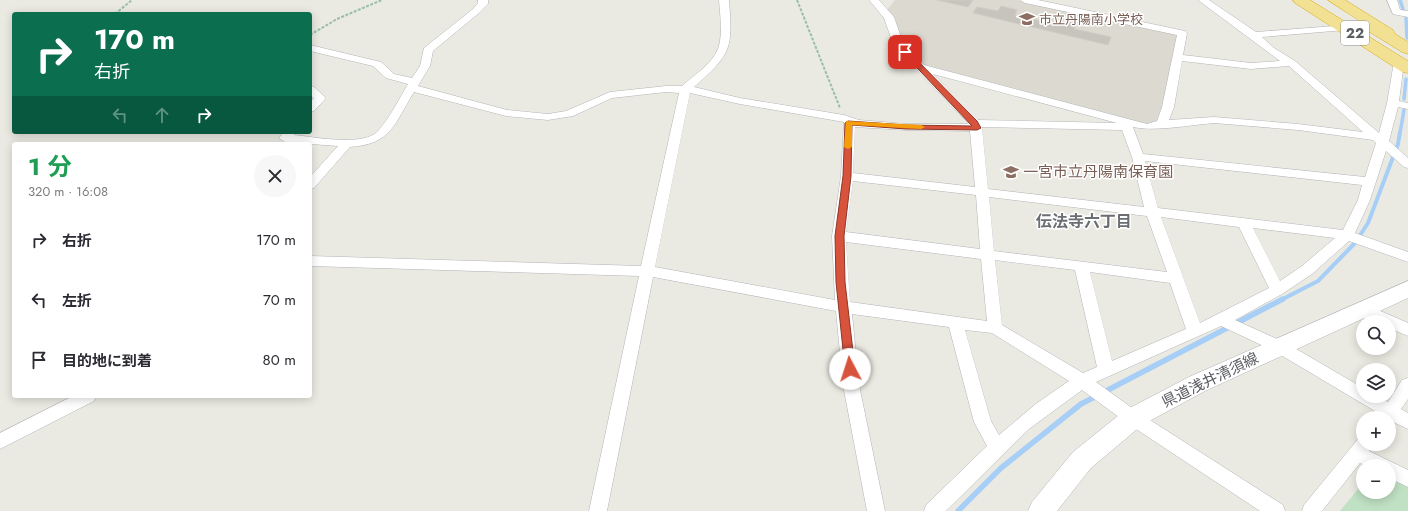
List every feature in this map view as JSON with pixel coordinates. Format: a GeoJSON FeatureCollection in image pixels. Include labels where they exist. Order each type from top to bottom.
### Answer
{"type":"FeatureCollection","features":[{"type":"Feature","properties":{"kind":"highway","name":"22"},"geometry":{"type":"LineString","coordinates":[[1300,0],[1406,64]]}},
{"type":"Feature","properties":{"kind":"highway"},"geometry":{"type":"LineString","coordinates":[[1304,0],[1406,64]]}},
{"type":"Feature","properties":{"kind":"highway"},"geometry":{"type":"LineString","coordinates":[[1311,0],[1390,48],[1406,64]]}},
{"type":"Feature","properties":{"kind":"highway"},"geometry":{"type":"LineString","coordinates":[[1326,0],[1408,49]]}},
{"type":"Feature","properties":{"kind":"highway","name":"22"},"geometry":{"type":"LineString","coordinates":[[1335,0],[1408,45]]}},
{"type":"Feature","properties":{"kind":"main road","name":"県道浅井清須線"},"geometry":{"type":"LineString","coordinates":[[1041,511],[1082,460],[1134,418],[1197,384],[1408,289]]}},
{"type":"Feature","properties":{"kind":"street"},"geometry":{"type":"LineString","coordinates":[[288,134],[285,138],[347,143],[367,142],[382,134],[425,66],[428,50],[476,11],[483,4],[483,0]]}},
{"type":"Feature","properties":{"kind":"street"},"geometry":{"type":"LineString","coordinates":[[598,511],[685,89],[714,61],[722,51],[725,16],[724,0]]}},
{"type":"Feature","properties":{"kind":"street"},"geometry":{"type":"LineString","coordinates":[[1025,0],[1182,33],[1168,107],[1162,124]]}},
{"type":"Feature","properties":{"kind":"street"},"geometry":{"type":"LineString","coordinates":[[1058,0],[1073,10]]}},
{"type":"Feature","properties":{"kind":"street"},"geometry":{"type":"LineString","coordinates":[[1203,0],[1254,35],[1270,50],[1291,63],[1383,144]]}},
{"type":"Feature","properties":{"kind":"street"},"geometry":{"type":"LineString","coordinates":[[1392,0],[1396,12],[1408,14]]}},
{"type":"Feature","properties":{"kind":"street"},"geometry":{"type":"LineString","coordinates":[[881,4],[889,17],[898,44],[976,126],[995,328]]}},
{"type":"Feature","properties":{"kind":"street"},"geometry":{"type":"LineString","coordinates":[[1254,35],[1345,27]]}},
{"type":"Feature","properties":{"kind":"street"},"geometry":{"type":"LineString","coordinates":[[312,48],[377,64],[390,76],[413,85],[506,113],[548,117],[568,114],[610,95],[666,89],[685,89],[740,101],[850,120],[906,127],[1126,125],[1147,127],[1162,124],[1214,120],[1366,136],[1383,144],[1405,158]]}},
{"type":"Feature","properties":{"kind":"street"},"geometry":{"type":"LineString","coordinates":[[1178,57],[1251,66],[1291,63]]}},
{"type":"Feature","properties":{"kind":"street"},"geometry":{"type":"LineString","coordinates":[[933,511],[997,449],[1064,392],[1086,384],[1106,371],[1195,331],[1224,321],[1278,290],[1307,270],[1349,236],[1364,200],[1383,144],[1393,103],[1406,64]]}},
{"type":"Feature","properties":{"kind":"street"},"geometry":{"type":"LineString","coordinates":[[920,67],[1126,125]]}},
{"type":"Feature","properties":{"kind":"street"},"geometry":{"type":"LineString","coordinates":[[312,91],[320,98],[312,107]]}},
{"type":"Feature","properties":{"kind":"street"},"geometry":{"type":"LineString","coordinates":[[1393,103],[1408,106]]}},
{"type":"Feature","properties":{"kind":"street"},"geometry":{"type":"LineString","coordinates":[[850,120],[848,123],[847,176],[839,236],[841,282],[851,385],[876,511]]}},
{"type":"Feature","properties":{"kind":"street"},"geometry":{"type":"LineString","coordinates":[[1126,125],[1138,157],[1152,211],[1195,331]]}},
{"type":"Feature","properties":{"kind":"street"},"geometry":{"type":"LineString","coordinates":[[312,184],[347,143]]}},
{"type":"Feature","properties":{"kind":"street"},"geometry":{"type":"LineString","coordinates":[[1138,157],[1370,182]]}},
{"type":"Feature","properties":{"kind":"street"},"geometry":{"type":"LineString","coordinates":[[847,176],[1152,211],[1349,236],[1408,257]]}},
{"type":"Feature","properties":{"kind":"street"},"geometry":{"type":"LineString","coordinates":[[1243,222],[1278,290]]}},
{"type":"Feature","properties":{"kind":"street"},"geometry":{"type":"LineString","coordinates":[[839,236],[1175,278]]}},
{"type":"Feature","properties":{"kind":"street"},"geometry":{"type":"LineString","coordinates":[[312,260],[648,271],[844,307],[995,328],[1086,384],[1134,418],[1276,511]]}},
{"type":"Feature","properties":{"kind":"street"},"geometry":{"type":"LineString","coordinates":[[1081,266],[1106,371]]}},
{"type":"Feature","properties":{"kind":"street"},"geometry":{"type":"LineString","coordinates":[[1362,309],[1408,330]]}},
{"type":"Feature","properties":{"kind":"street"},"geometry":{"type":"LineString","coordinates":[[1224,321],[1280,347],[1356,392]]}},
{"type":"Feature","properties":{"kind":"street"},"geometry":{"type":"LineString","coordinates":[[955,323],[983,422],[997,449]]}},
{"type":"Feature","properties":{"kind":"street"},"geometry":{"type":"LineString","coordinates":[[1391,411],[1408,385]]}},
{"type":"Feature","properties":{"kind":"street"},"geometry":{"type":"LineString","coordinates":[[0,441],[84,398]]}},
{"type":"Feature","properties":{"kind":"street"},"geometry":{"type":"LineString","coordinates":[[1372,403],[1383,411]]}},
{"type":"Feature","properties":{"kind":"street"},"geometry":{"type":"LineString","coordinates":[[1396,418],[1408,422]]}},
{"type":"Feature","properties":{"kind":"street"},"geometry":{"type":"LineString","coordinates":[[1311,511],[1359,451]]}},
{"type":"Feature","properties":{"kind":"street"},"geometry":{"type":"LineString","coordinates":[[1365,451],[1374,459]]}},
{"type":"Feature","properties":{"kind":"street"},"geometry":{"type":"LineString","coordinates":[[1396,473],[1408,479]]}},
{"type":"Feature","properties":{"kind":"path"},"geometry":{"type":"LineString","coordinates":[[117,12],[132,0]]}},
{"type":"Feature","properties":{"kind":"path"},"geometry":{"type":"LineString","coordinates":[[312,34],[337,19],[382,0]]}},
{"type":"Feature","properties":{"kind":"path"},"geometry":{"type":"LineString","coordinates":[[797,0],[850,120]]}},
{"type":"Feature","properties":{"kind":"shaded area"},"geometry":{"type":"Polygon","coordinates":[[[895,0],[1017,0],[1179,35],[1164,108],[1158,123],[1147,125],[925,66],[901,41],[887,10],[895,0]]]}},
{"type":"Feature","properties":{"kind":"green space"},"geometry":{"type":"Polygon","coordinates":[[[1396,481],[1408,487],[1408,511],[1340,511],[1356,492],[1356,499],[1396,499],[1396,481]]]}},
{"type":"Feature","properties":{"kind":"building"},"geometry":{"type":"Polygon","coordinates":[[[937,0],[973,0],[968,7],[937,0]]]}},
{"type":"Feature","properties":{"kind":"building"},"geometry":{"type":"Polygon","coordinates":[[[1001,6],[1017,10],[1015,15],[1063,26],[1066,21],[1077,23],[1074,29],[1111,37],[1108,45],[973,13],[977,7],[998,11],[1001,6]]]}},
{"type":"Feature","properties":{"kind":"waterway"},"geometry":{"type":"LineString","coordinates":[[1400,0],[1403,9]]}},
{"type":"Feature","properties":{"kind":"waterway"},"geometry":{"type":"LineString","coordinates":[[1406,18],[1407,38]]}},
{"type":"Feature","properties":{"kind":"waterway"},"geometry":{"type":"LineString","coordinates":[[1404,99],[1406,79]]}},
{"type":"Feature","properties":{"kind":"waterway"},"geometry":{"type":"LineString","coordinates":[[1400,133],[1404,110]]}},
{"type":"Feature","properties":{"kind":"waterway"},"geometry":{"type":"LineString","coordinates":[[1281,300],[1318,281],[1355,243],[1368,223],[1398,144],[1400,132]]}},
{"type":"Feature","properties":{"kind":"waterway"},"geometry":{"type":"LineString","coordinates":[[958,511],[1001,468],[1081,404],[1283,299]]}},
{"type":"Feature","properties":{"kind":"slow traffic"},"geometry":{"type":"LineString","coordinates":[[848,147],[848,123],[921,127]]}},
{"type":"Feature","properties":{"kind":"place","name":"市立丹陽南小学校"},"geometry":{"type":"Point","coordinates":[1027,19]}},
{"type":"Feature","properties":{"kind":"place","name":"一宮市立丹陽南保育園"},"geometry":{"type":"Point","coordinates":[1011,172]}},
{"type":"Feature","properties":{"kind":"district","name":"伝法寺六丁目"},"geometry":{"type":"Point","coordinates":[1084,221]}},
{"type":"Feature","properties":{"kind":"route"},"geometry":{"type":"LineString","coordinates":[[850,369],[841,282],[839,236],[847,176],[848,123],[906,127],[977,128],[975,123],[905,52]]}}]}
